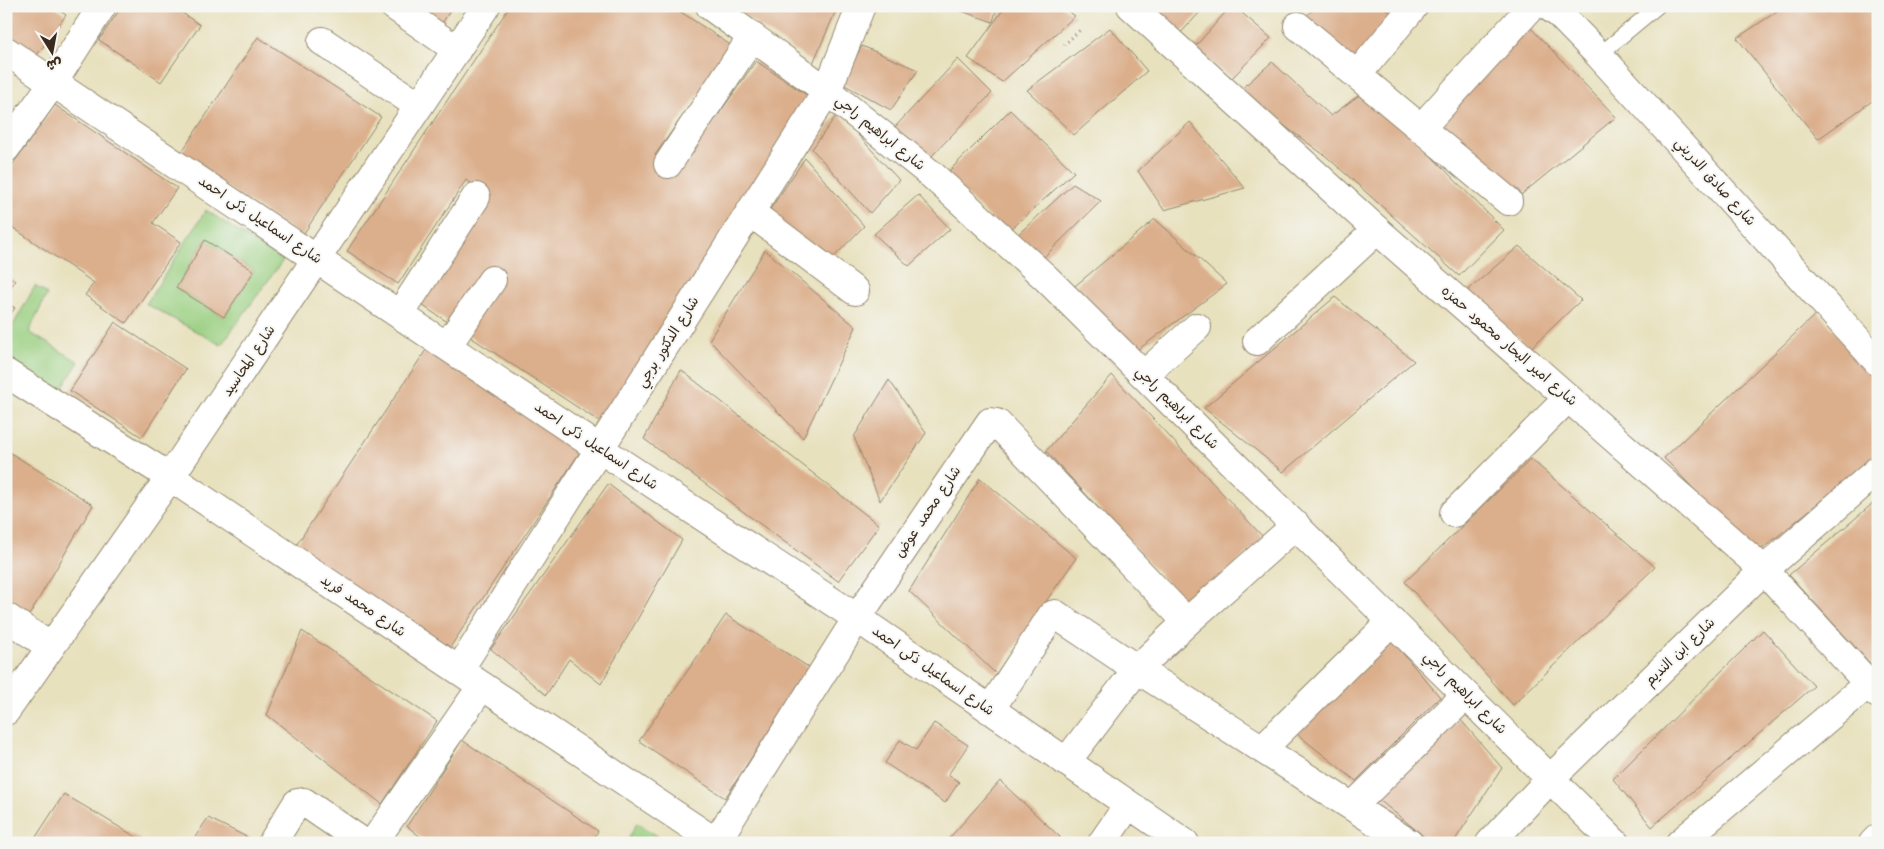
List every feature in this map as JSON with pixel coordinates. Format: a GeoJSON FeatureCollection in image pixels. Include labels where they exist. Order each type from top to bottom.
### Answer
{"type":"FeatureCollection","features":[{"type":"Feature","properties":{"kind":"street"},"geometry":{"type":"LineString","coordinates":[[6,148],[54,83],[102,6]]}},
{"type":"Feature","properties":{"kind":"street"},"geometry":{"type":"LineString","coordinates":[[394,6],[457,50]]}},
{"type":"Feature","properties":{"kind":"street","name":"شارع المحاسيد"},"geometry":{"type":"LineString","coordinates":[[6,711],[170,477],[486,6]]}},
{"type":"Feature","properties":{"kind":"street","name":"شارع ابراهيم راجي"},"geometry":{"type":"LineString","coordinates":[[710,6],[827,91],[932,175],[1046,278],[1615,843]]}},
{"type":"Feature","properties":{"kind":"street","name":"شارع الدكتور برجي"},"geometry":{"type":"LineString","coordinates":[[459,670],[827,91],[861,6]]}},
{"type":"Feature","properties":{"kind":"street","name":"شارع امير البحار محمود حمزه"},"geometry":{"type":"LineString","coordinates":[[1132,6],[1377,230],[1764,570],[1873,689]]}},
{"type":"Feature","properties":{"kind":"street"},"geometry":{"type":"LineString","coordinates":[[1357,75],[1414,6]]}},
{"type":"Feature","properties":{"kind":"street"},"geometry":{"type":"LineString","coordinates":[[1420,128],[1532,6]]}},
{"type":"Feature","properties":{"kind":"street","name":"شارع صادق الدريني"},"geometry":{"type":"LineString","coordinates":[[1548,6],[1559,14],[1599,55],[1878,362]]}},
{"type":"Feature","properties":{"kind":"street"},"geometry":{"type":"LineString","coordinates":[[1298,26],[1508,201]]}},
{"type":"Feature","properties":{"kind":"street"},"geometry":{"type":"LineString","coordinates":[[668,164],[752,37]]}},
{"type":"Feature","properties":{"kind":"street"},"geometry":{"type":"LineString","coordinates":[[322,41],[419,106]]}},
{"type":"Feature","properties":{"kind":"street","name":"شارع اسماعيل ذكى احمد"},"geometry":{"type":"LineString","coordinates":[[6,51],[600,449],[857,618],[1185,843]]}},
{"type":"Feature","properties":{"kind":"street"},"geometry":{"type":"LineString","coordinates":[[400,314],[476,197]]}},
{"type":"Feature","properties":{"kind":"street"},"geometry":{"type":"LineString","coordinates":[[750,212],[855,292]]}},
{"type":"Feature","properties":{"kind":"street"},"geometry":{"type":"LineString","coordinates":[[1257,341],[1377,230]]}},
{"type":"Feature","properties":{"kind":"street"},"geometry":{"type":"LineString","coordinates":[[447,346],[492,280]]}},
{"type":"Feature","properties":{"kind":"street"},"geometry":{"type":"LineString","coordinates":[[1144,375],[1197,326]]}},
{"type":"Feature","properties":{"kind":"street","name":"شارع محمد فريد"},"geometry":{"type":"LineString","coordinates":[[6,373],[170,477],[717,843]]}},
{"type":"Feature","properties":{"kind":"street"},"geometry":{"type":"LineString","coordinates":[[1454,513],[1568,398]]}},
{"type":"Feature","properties":{"kind":"street","name":"شارع محمد عوض"},"geometry":{"type":"LineString","coordinates":[[717,843],[857,618],[988,424],[992,421],[997,423],[1187,622]]}},
{"type":"Feature","properties":{"kind":"street","name":"شارع ابن النديم"},"geometry":{"type":"LineString","coordinates":[[1490,843],[1551,778],[1764,570],[1878,470]]}},
{"type":"Feature","properties":{"kind":"street"},"geometry":{"type":"LineString","coordinates":[[1066,762],[1137,669],[1296,525]]}},
{"type":"Feature","properties":{"kind":"street"},"geometry":{"type":"LineString","coordinates":[[990,710],[1054,615],[1409,843]]}},
{"type":"Feature","properties":{"kind":"street"},"geometry":{"type":"LineString","coordinates":[[6,617],[51,647]]}},
{"type":"Feature","properties":{"kind":"street"},"geometry":{"type":"LineString","coordinates":[[1262,749],[1392,621]]}},
{"type":"Feature","properties":{"kind":"street"},"geometry":{"type":"LineString","coordinates":[[373,843],[482,686]]}},
{"type":"Feature","properties":{"kind":"street"},"geometry":{"type":"LineString","coordinates":[[1680,843],[1873,689]]}},
{"type":"Feature","properties":{"kind":"street"},"geometry":{"type":"LineString","coordinates":[[1353,806],[1466,695]]}},
{"type":"Feature","properties":{"kind":"street"},"geometry":{"type":"LineString","coordinates":[[272,843],[300,801],[364,843]]}},
{"type":"Feature","properties":{"kind":"street"},"geometry":{"type":"LineString","coordinates":[[1102,843],[1128,805]]}},
{"type":"Feature","properties":{"kind":"street"},"geometry":{"type":"LineString","coordinates":[[1872,843],[1878,838]]}},
{"type":"Feature","properties":{"kind":"lane"},"geometry":{"type":"LineString","coordinates":[[1599,55],[1658,6]]}},
{"type":"Feature","properties":{"kind":"path"},"geometry":{"type":"LineString","coordinates":[[1064,45],[1081,29]]}},
{"type":"Feature","properties":{"kind":"green space"},"geometry":{"type":"Polygon","coordinates":[[[206,210],[267,251],[284,259],[221,345],[146,304],[206,210]],[[205,240],[176,288],[224,317],[254,271],[205,240]]]}},
{"type":"Feature","properties":{"kind":"green space"},"geometry":{"type":"Polygon","coordinates":[[[35,286],[47,294],[29,332],[79,362],[57,396],[6,366],[6,338],[35,286]]]}},
{"type":"Feature","properties":{"kind":"green space"},"geometry":{"type":"Polygon","coordinates":[[[637,823],[668,843],[626,843],[637,823]]]}},
{"type":"Feature","properties":{"kind":"building"},"geometry":{"type":"Polygon","coordinates":[[[6,6],[53,6],[66,15],[37,55],[22,49],[6,51],[6,6]]]}},
{"type":"Feature","properties":{"kind":"building"},"geometry":{"type":"Polygon","coordinates":[[[122,6],[172,6],[200,25],[161,82],[99,40],[122,6]]]}},
{"type":"Feature","properties":{"kind":"building"},"geometry":{"type":"Polygon","coordinates":[[[413,6],[453,6],[441,25],[413,6]]]}},
{"type":"Feature","properties":{"kind":"building"},"geometry":{"type":"Polygon","coordinates":[[[510,6],[672,6],[732,46],[655,155],[676,175],[756,61],[817,102],[603,424],[417,302],[490,196],[466,180],[398,284],[347,251],[510,6]]]}},
{"type":"Feature","properties":{"kind":"building"},"geometry":{"type":"Polygon","coordinates":[[[730,6],[838,6],[813,63],[730,6]]]}},
{"type":"Feature","properties":{"kind":"building"},"geometry":{"type":"Polygon","coordinates":[[[947,6],[997,6],[993,22],[947,6]]]}},
{"type":"Feature","properties":{"kind":"building"},"geometry":{"type":"Polygon","coordinates":[[[1006,6],[1061,6],[1075,16],[1002,82],[968,58],[1006,6]]]}},
{"type":"Feature","properties":{"kind":"building"},"geometry":{"type":"Polygon","coordinates":[[[1143,6],[1194,6],[1201,11],[1176,38],[1143,6]]]}},
{"type":"Feature","properties":{"kind":"building"},"geometry":{"type":"Polygon","coordinates":[[[1231,6],[1234,6],[1271,38],[1232,78],[1193,49],[1231,6]]]}},
{"type":"Feature","properties":{"kind":"building"},"geometry":{"type":"Polygon","coordinates":[[[1316,6],[1382,6],[1397,18],[1356,67],[1305,18],[1316,6]]]}},
{"type":"Feature","properties":{"kind":"building"},"geometry":{"type":"Polygon","coordinates":[[[1785,6],[1878,6],[1878,97],[1818,139],[1737,38],[1785,6]]]}},
{"type":"Feature","properties":{"kind":"building"},"geometry":{"type":"Polygon","coordinates":[[[1528,25],[1616,117],[1516,199],[1434,127],[1528,25]]]}},
{"type":"Feature","properties":{"kind":"building"},"geometry":{"type":"Polygon","coordinates":[[[1110,28],[1147,71],[1074,135],[1027,90],[1110,28]]]}},
{"type":"Feature","properties":{"kind":"building"},"geometry":{"type":"Polygon","coordinates":[[[258,37],[381,117],[302,236],[179,156],[258,37]]]}},
{"type":"Feature","properties":{"kind":"building"},"geometry":{"type":"Polygon","coordinates":[[[862,46],[918,70],[891,110],[841,83],[862,46]]]}},
{"type":"Feature","properties":{"kind":"building"},"geometry":{"type":"Polygon","coordinates":[[[958,59],[992,93],[928,160],[894,128],[958,59]]]}},
{"type":"Feature","properties":{"kind":"building"},"geometry":{"type":"Polygon","coordinates":[[[1272,62],[1331,116],[1366,90],[1504,230],[1459,276],[1327,157],[1238,92],[1272,62]]]}},
{"type":"Feature","properties":{"kind":"building"},"geometry":{"type":"Polygon","coordinates":[[[55,105],[177,188],[153,223],[181,242],[126,323],[85,295],[94,283],[6,223],[6,174],[55,105]]]}},
{"type":"Feature","properties":{"kind":"building"},"geometry":{"type":"Polygon","coordinates":[[[1010,110],[1074,172],[1007,233],[945,175],[1010,110]]]}},
{"type":"Feature","properties":{"kind":"building"},"geometry":{"type":"Polygon","coordinates":[[[838,113],[899,180],[870,213],[812,149],[838,113]]]}},
{"type":"Feature","properties":{"kind":"building"},"geometry":{"type":"Polygon","coordinates":[[[1190,122],[1245,188],[1164,210],[1138,171],[1190,122]]]}},
{"type":"Feature","properties":{"kind":"building"},"geometry":{"type":"Polygon","coordinates":[[[805,158],[864,226],[829,262],[767,214],[805,158]]]}},
{"type":"Feature","properties":{"kind":"building"},"geometry":{"type":"Polygon","coordinates":[[[1073,184],[1101,201],[1040,261],[1014,238],[1073,184]]]}},
{"type":"Feature","properties":{"kind":"building"},"geometry":{"type":"Polygon","coordinates":[[[918,195],[950,229],[909,266],[874,234],[918,195]]]}},
{"type":"Feature","properties":{"kind":"building"},"geometry":{"type":"Polygon","coordinates":[[[1155,219],[1227,284],[1128,357],[1063,296],[1155,219]]]}},
{"type":"Feature","properties":{"kind":"building"},"geometry":{"type":"Polygon","coordinates":[[[205,240],[254,271],[224,317],[176,288],[205,240]]]}},
{"type":"Feature","properties":{"kind":"building"},"geometry":{"type":"Polygon","coordinates":[[[1519,246],[1581,300],[1531,348],[1466,292],[1519,246]]]}},
{"type":"Feature","properties":{"kind":"building"},"geometry":{"type":"Polygon","coordinates":[[[765,250],[856,327],[803,438],[709,340],[765,250]]]}},
{"type":"Feature","properties":{"kind":"building"},"geometry":{"type":"Polygon","coordinates":[[[6,274],[15,281],[6,293],[6,274]]]}},
{"type":"Feature","properties":{"kind":"building"},"geometry":{"type":"Polygon","coordinates":[[[1335,297],[1414,361],[1283,472],[1204,408],[1335,297]]]}},
{"type":"Feature","properties":{"kind":"building"},"geometry":{"type":"Polygon","coordinates":[[[6,303],[15,308],[6,320],[6,303]]]}},
{"type":"Feature","properties":{"kind":"building"},"geometry":{"type":"Polygon","coordinates":[[[1818,312],[1878,382],[1878,454],[1756,554],[1664,458],[1818,312]]]}},
{"type":"Feature","properties":{"kind":"building"},"geometry":{"type":"Polygon","coordinates":[[[115,322],[186,369],[142,437],[70,391],[115,322]]]}},
{"type":"Feature","properties":{"kind":"building"},"geometry":{"type":"Polygon","coordinates":[[[430,344],[582,449],[445,655],[291,553],[430,344]]]}},
{"type":"Feature","properties":{"kind":"building"},"geometry":{"type":"Polygon","coordinates":[[[681,370],[879,525],[838,581],[644,439],[681,370]]]}},
{"type":"Feature","properties":{"kind":"building"},"geometry":{"type":"Polygon","coordinates":[[[1112,375],[1264,538],[1189,606],[1046,451],[1112,375]]]}},
{"type":"Feature","properties":{"kind":"building"},"geometry":{"type":"Polygon","coordinates":[[[889,380],[926,433],[880,501],[854,437],[889,380]]]}},
{"type":"Feature","properties":{"kind":"building"},"geometry":{"type":"Polygon","coordinates":[[[6,450],[93,505],[27,619],[6,605],[6,450]]]}},
{"type":"Feature","properties":{"kind":"building"},"geometry":{"type":"Polygon","coordinates":[[[1531,459],[1655,567],[1513,705],[1405,582],[1531,459]]]}},
{"type":"Feature","properties":{"kind":"building"},"geometry":{"type":"Polygon","coordinates":[[[980,478],[1076,558],[996,674],[909,591],[980,478]]]}},
{"type":"Feature","properties":{"kind":"building"},"geometry":{"type":"Polygon","coordinates":[[[608,484],[682,540],[601,684],[569,659],[546,695],[491,649],[608,484]]]}},
{"type":"Feature","properties":{"kind":"building"},"geometry":{"type":"Polygon","coordinates":[[[1878,499],[1878,672],[1789,575],[1878,499]]]}},
{"type":"Feature","properties":{"kind":"building"},"geometry":{"type":"Polygon","coordinates":[[[726,615],[810,668],[725,798],[639,741],[726,615]]]}},
{"type":"Feature","properties":{"kind":"building"},"geometry":{"type":"Polygon","coordinates":[[[1763,630],[1814,686],[1652,827],[1613,779],[1763,630]]]}},
{"type":"Feature","properties":{"kind":"building"},"geometry":{"type":"Polygon","coordinates":[[[302,631],[437,721],[382,804],[267,715],[302,631]]]}},
{"type":"Feature","properties":{"kind":"building"},"geometry":{"type":"Polygon","coordinates":[[[1388,636],[1440,697],[1356,781],[1297,734],[1388,636]]]}},
{"type":"Feature","properties":{"kind":"building"},"geometry":{"type":"Polygon","coordinates":[[[1460,719],[1502,768],[1453,843],[1432,843],[1378,799],[1460,719]]]}},
{"type":"Feature","properties":{"kind":"building"},"geometry":{"type":"Polygon","coordinates":[[[934,723],[968,745],[948,775],[959,782],[945,803],[885,763],[900,740],[916,750],[934,723]]]}},
{"type":"Feature","properties":{"kind":"building"},"geometry":{"type":"Polygon","coordinates":[[[462,740],[598,831],[591,843],[428,843],[407,826],[462,740]]]}},
{"type":"Feature","properties":{"kind":"building"},"geometry":{"type":"Polygon","coordinates":[[[1000,781],[1060,837],[1056,843],[945,843],[1000,781]]]}},
{"type":"Feature","properties":{"kind":"building"},"geometry":{"type":"Polygon","coordinates":[[[64,794],[146,843],[32,843],[64,794]]]}},
{"type":"Feature","properties":{"kind":"building"},"geometry":{"type":"Polygon","coordinates":[[[208,818],[259,843],[191,843],[208,818]]]}}]}
